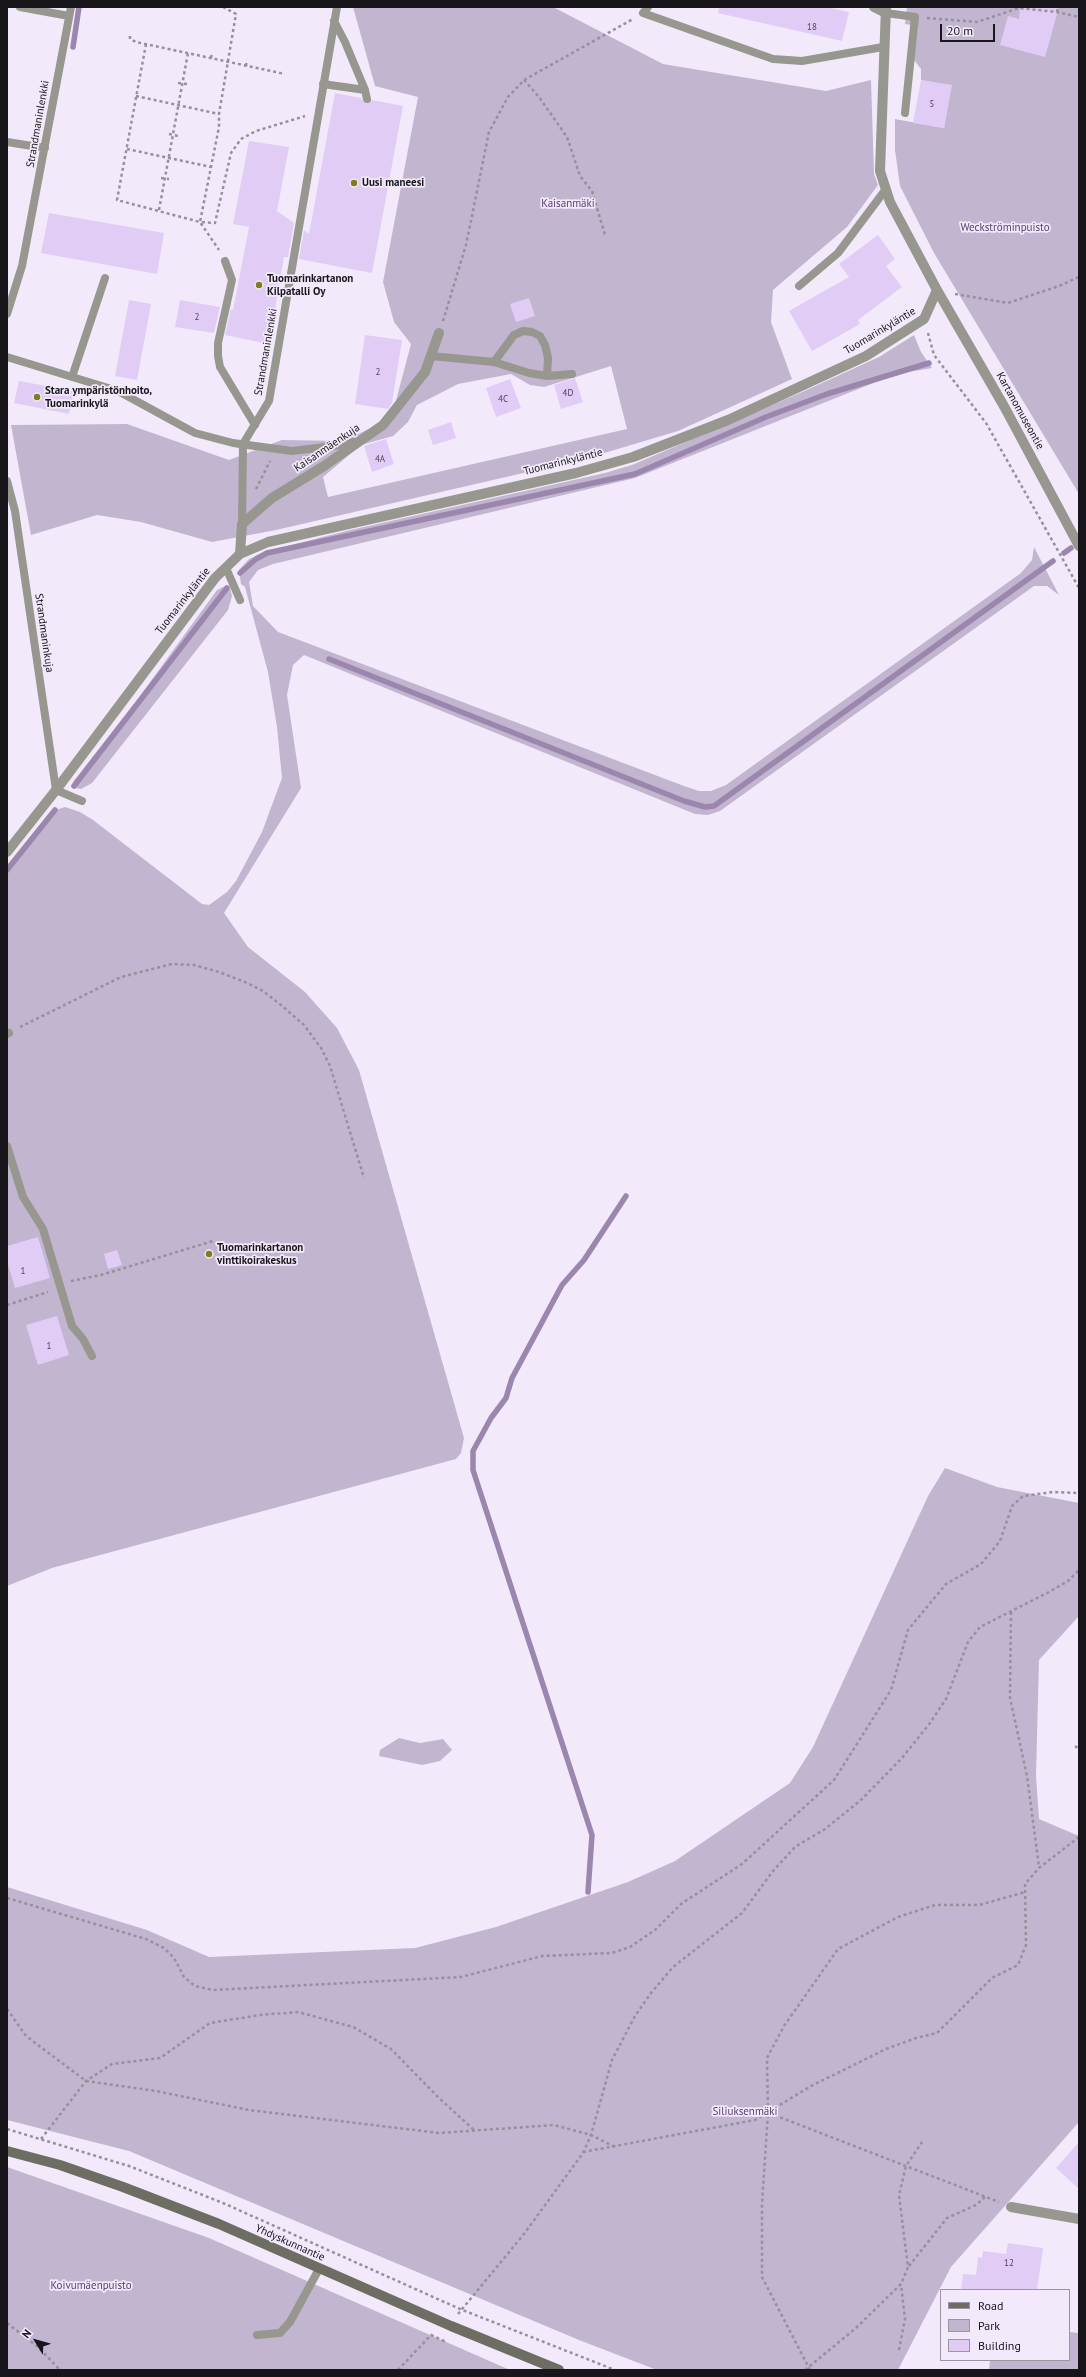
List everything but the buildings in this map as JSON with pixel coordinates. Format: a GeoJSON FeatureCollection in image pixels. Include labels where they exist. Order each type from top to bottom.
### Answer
{"type":"FeatureCollection","features":[{"type":"Feature","properties":{"kind":"main road","name":"Yhdyskunnantie"},"geometry":{"type":"LineString","coordinates":[[7,2150],[60,2165],[219,2224],[451,2326],[559,2370]]}},
{"type":"Feature","properties":{"kind":"street"},"geometry":{"type":"LineString","coordinates":[[874,7],[886,10],[883,47],[880,171],[903,229],[937,290]]}},
{"type":"Feature","properties":{"kind":"street","name":"Tuomarinkyläntie"},"geometry":{"type":"LineString","coordinates":[[7,852],[56,790],[215,578],[240,554],[268,542],[576,472],[633,457],[728,420],[866,356],[924,319],[937,290]]}},
{"type":"Feature","properties":{"kind":"street","name":"Kartanomuseontie"},"geometry":{"type":"LineString","coordinates":[[937,290],[1005,408],[1079,546]]}},
{"type":"Feature","properties":{"kind":"street","name":"Kaisanmäenkuja"},"geometry":{"type":"LineString","coordinates":[[242,524],[272,498],[383,425],[425,372],[439,333]]}},
{"type":"Feature","properties":{"kind":"street"},"geometry":{"type":"LineString","coordinates":[[240,554],[242,524]]}},
{"type":"Feature","properties":{"kind":"street"},"geometry":{"type":"LineString","coordinates":[[1011,2207],[1079,2219]]}},
{"type":"Feature","properties":{"kind":"lane"},"geometry":{"type":"LineString","coordinates":[[20,7],[69,16]]}},
{"type":"Feature","properties":{"kind":"lane","name":"Strandmaninlenkki"},"geometry":{"type":"LineString","coordinates":[[7,314],[22,266],[71,7]]}},
{"type":"Feature","properties":{"kind":"lane","name":"Strandmaninlenkki"},"geometry":{"type":"LineString","coordinates":[[243,444],[269,401],[336,7]]}},
{"type":"Feature","properties":{"kind":"lane"},"geometry":{"type":"LineString","coordinates":[[646,10],[773,59],[802,62],[883,47]]}},
{"type":"Feature","properties":{"kind":"lane"},"geometry":{"type":"LineString","coordinates":[[886,10],[915,17],[905,113]]}},
{"type":"Feature","properties":{"kind":"lane"},"geometry":{"type":"LineString","coordinates":[[334,21],[365,90],[367,99]]}},
{"type":"Feature","properties":{"kind":"lane"},"geometry":{"type":"LineString","coordinates":[[323,84],[365,90]]}},
{"type":"Feature","properties":{"kind":"lane"},"geometry":{"type":"LineString","coordinates":[[7,142],[45,148]]}},
{"type":"Feature","properties":{"kind":"lane"},"geometry":{"type":"LineString","coordinates":[[799,286],[838,253],[886,189]]}},
{"type":"Feature","properties":{"kind":"lane"},"geometry":{"type":"LineString","coordinates":[[225,261],[232,280],[218,343],[220,367],[255,425]]}},
{"type":"Feature","properties":{"kind":"lane"},"geometry":{"type":"LineString","coordinates":[[72,377],[105,278]]}},
{"type":"Feature","properties":{"kind":"lane"},"geometry":{"type":"LineString","coordinates":[[494,362],[514,335],[523,331],[532,332],[540,336],[545,345],[548,358],[547,376]]}},
{"type":"Feature","properties":{"kind":"lane"},"geometry":{"type":"LineString","coordinates":[[431,356],[494,362],[529,373],[547,376],[572,374]]}},
{"type":"Feature","properties":{"kind":"lane"},"geometry":{"type":"LineString","coordinates":[[7,357],[118,391],[196,433],[243,444],[292,451],[342,445],[361,440]]}},
{"type":"Feature","properties":{"kind":"lane"},"geometry":{"type":"LineString","coordinates":[[242,524],[243,444]]}},
{"type":"Feature","properties":{"kind":"lane","name":"Strandmaninkuja"},"geometry":{"type":"LineString","coordinates":[[7,481],[56,790]]}},
{"type":"Feature","properties":{"kind":"lane"},"geometry":{"type":"LineString","coordinates":[[226,568],[240,600]]}},
{"type":"Feature","properties":{"kind":"lane"},"geometry":{"type":"LineString","coordinates":[[56,790],[82,801]]}},
{"type":"Feature","properties":{"kind":"lane"},"geometry":{"type":"LineString","coordinates":[[7,1146],[23,1197],[42,1229],[72,1326],[83,1339],[92,1356]]}},
{"type":"Feature","properties":{"kind":"lane"},"geometry":{"type":"LineString","coordinates":[[257,2335],[280,2333],[290,2322],[319,2269]]}},
{"type":"Feature","properties":{"kind":"path"},"geometry":{"type":"LineString","coordinates":[[223,7],[236,14],[219,114],[220,127],[200,222],[225,261]]}},
{"type":"Feature","properties":{"kind":"path"},"geometry":{"type":"LineString","coordinates":[[915,17],[977,22],[1018,7],[1056,12],[1079,17]]}},
{"type":"Feature","properties":{"kind":"path"},"geometry":{"type":"LineString","coordinates":[[1056,12],[1058,7]]}},
{"type":"Feature","properties":{"kind":"path"},"geometry":{"type":"LineString","coordinates":[[439,333],[466,245],[489,132],[508,98],[524,80],[646,10]]}},
{"type":"Feature","properties":{"kind":"path"},"geometry":{"type":"LineString","coordinates":[[130,36],[132,40],[150,45],[285,74]]}},
{"type":"Feature","properties":{"kind":"path"},"geometry":{"type":"LineString","coordinates":[[150,45],[152,40]]}},
{"type":"Feature","properties":{"kind":"path"},"geometry":{"type":"LineString","coordinates":[[146,44],[117,200],[200,222],[214,223],[231,152],[241,139],[256,131],[289,122],[319,110]]}},
{"type":"Feature","properties":{"kind":"path"},"geometry":{"type":"LineString","coordinates":[[181,46],[181,52]]}},
{"type":"Feature","properties":{"kind":"path"},"geometry":{"type":"LineString","coordinates":[[211,58],[212,52]]}},
{"type":"Feature","properties":{"kind":"path"},"geometry":{"type":"LineString","coordinates":[[159,210],[188,53]]}},
{"type":"Feature","properties":{"kind":"path"},"geometry":{"type":"LineString","coordinates":[[246,66],[247,60]]}},
{"type":"Feature","properties":{"kind":"path"},"geometry":{"type":"LineString","coordinates":[[136,73],[140,74]]}},
{"type":"Feature","properties":{"kind":"path"},"geometry":{"type":"LineString","coordinates":[[524,80],[539,97],[567,137],[580,176],[592,192],[605,235]]}},
{"type":"Feature","properties":{"kind":"path"},"geometry":{"type":"LineString","coordinates":[[178,83],[187,84]]}},
{"type":"Feature","properties":{"kind":"path"},"geometry":{"type":"LineString","coordinates":[[136,96],[219,114]]}},
{"type":"Feature","properties":{"kind":"path"},"geometry":{"type":"LineString","coordinates":[[127,124],[131,125]]}},
{"type":"Feature","properties":{"kind":"path"},"geometry":{"type":"LineString","coordinates":[[169,134],[178,136]]}},
{"type":"Feature","properties":{"kind":"path"},"geometry":{"type":"LineString","coordinates":[[127,149],[211,167]]}},
{"type":"Feature","properties":{"kind":"path"},"geometry":{"type":"LineString","coordinates":[[119,170],[123,171]]}},
{"type":"Feature","properties":{"kind":"path"},"geometry":{"type":"LineString","coordinates":[[161,178],[170,179]]}},
{"type":"Feature","properties":{"kind":"path"},"geometry":{"type":"LineString","coordinates":[[937,290],[1008,303],[1059,286],[1079,277]]}},
{"type":"Feature","properties":{"kind":"path"},"geometry":{"type":"LineString","coordinates":[[924,319],[934,355],[986,423],[1079,588]]}},
{"type":"Feature","properties":{"kind":"path"},"geometry":{"type":"LineString","coordinates":[[8,1034],[50,1010],[121,977],[145,970],[172,964],[194,965],[238,980],[263,991],[281,1005],[304,1025],[321,1048],[330,1066],[364,1178]]}},
{"type":"Feature","properties":{"kind":"path"},"geometry":{"type":"LineString","coordinates":[[7,1306],[60,1288],[71,1281],[101,1275],[213,1241]]}},
{"type":"Feature","properties":{"kind":"path"},"geometry":{"type":"LineString","coordinates":[[7,1898],[146,1939],[164,1948],[174,1958],[184,1977],[195,1986],[213,1990],[461,1977],[542,1956],[612,1953],[630,1947],[655,1930],[681,1904],[742,1864],[834,1780],[892,1690],[908,1630],[946,1584],[981,1564],[1000,1542],[1012,1506],[1023,1496],[1053,1492],[1079,1493]]}},
{"type":"Feature","properties":{"kind":"path"},"geometry":{"type":"LineString","coordinates":[[460,2309],[511,2251],[583,2153],[591,2135],[612,2060],[635,2016],[673,1967],[742,1913],[773,1871],[795,1847],[825,1829],[861,1800],[902,1758],[930,1724],[946,1699],[968,1642],[980,1627],[1049,1592],[1068,1581],[1079,1570]]}},
{"type":"Feature","properties":{"kind":"path"},"geometry":{"type":"LineString","coordinates":[[1011,1612],[1010,1698],[1027,1776],[1039,1868]]}},
{"type":"Feature","properties":{"kind":"path"},"geometry":{"type":"LineString","coordinates":[[1075,1746],[1079,1749]]}},
{"type":"Feature","properties":{"kind":"path"},"geometry":{"type":"LineString","coordinates":[[583,2153],[748,2122],[768,2113],[811,2086],[886,2049],[916,2038],[937,2033],[992,1978],[1018,1965],[1026,1945],[1025,1884],[1039,1868],[1079,1837]]}},
{"type":"Feature","properties":{"kind":"path"},"geometry":{"type":"LineString","coordinates":[[810,2370],[762,2277],[762,2204],[768,2113],[766,2058],[784,2026],[838,1949],[898,1917],[936,1905],[979,1904],[1025,1892]]}},
{"type":"Feature","properties":{"kind":"path"},"geometry":{"type":"LineString","coordinates":[[7,2009],[26,2036],[86,2082],[156,2091],[249,2110],[439,2133],[554,2125],[591,2135],[614,2147]]}},
{"type":"Feature","properties":{"kind":"path"},"geometry":{"type":"LineString","coordinates":[[41,2138],[86,2082],[112,2064],[160,2058],[210,2022],[260,2015],[298,2012],[353,2027],[391,2048],[474,2130]]}},
{"type":"Feature","properties":{"kind":"path"},"geometry":{"type":"LineString","coordinates":[[768,2113],[1011,2207]]}},
{"type":"Feature","properties":{"kind":"path"},"geometry":{"type":"LineString","coordinates":[[7,2129],[41,2138],[128,2166],[223,2204],[460,2309],[615,2370]]}},
{"type":"Feature","properties":{"kind":"path"},"geometry":{"type":"LineString","coordinates":[[908,2267],[899,2195],[906,2166],[922,2142]]}},
{"type":"Feature","properties":{"kind":"path"},"geometry":{"type":"LineString","coordinates":[[805,2370],[856,2328],[901,2284],[908,2267],[947,2218],[976,2205],[985,2197]]}},
{"type":"Feature","properties":{"kind":"path"},"geometry":{"type":"LineString","coordinates":[[899,2350],[905,2320],[901,2284]]}},
{"type":"Feature","properties":{"kind":"path"},"geometry":{"type":"LineString","coordinates":[[7,2323],[38,2347],[60,2370]]}},
{"type":"Feature","properties":{"kind":"path"},"geometry":{"type":"LineString","coordinates":[[398,2370],[431,2335],[444,2341]]}},
{"type":"Feature","properties":{"kind":"green space","name":"Kaisanmäki"},"geometry":{"type":"Polygon","coordinates":[[[353,7],[553,7],[663,64],[826,91],[871,80],[874,174],[878,185],[847,227],[773,290],[771,322],[792,379],[678,431],[584,459],[276,530],[212,542],[141,522],[97,515],[31,535],[11,425],[127,424],[229,460],[282,440],[344,441],[377,425],[394,408],[411,344],[394,322],[383,282],[418,97],[375,86],[353,7]],[[611,366],[544,387],[530,385],[511,374],[458,384],[417,405],[408,422],[393,436],[361,445],[323,477],[328,497],[627,429],[611,366]]]}},
{"type":"Feature","properties":{"kind":"green space","name":"Weckströminpuisto"},"geometry":{"type":"Polygon","coordinates":[[[907,7],[1079,7],[1079,494],[934,253],[900,186],[895,150],[895,119],[944,128],[951,86],[921,80],[921,69],[914,60],[918,26],[905,24],[907,7]]]}},
{"type":"Feature","properties":{"kind":"green space","name":"Tuomarinkartanon vinttikoirakeskus"},"geometry":{"type":"Polygon","coordinates":[[[914,335],[921,352],[932,368],[896,374],[635,478],[273,564],[258,570],[249,582],[253,606],[278,632],[699,791],[711,791],[726,785],[1021,573],[1032,560],[1034,547],[1059,595],[1047,586],[1034,586],[720,811],[708,815],[695,814],[304,655],[293,665],[287,695],[301,788],[224,913],[248,947],[305,992],[337,1028],[359,1070],[464,1438],[461,1453],[456,1459],[52,1568],[7,1586],[7,865],[50,812],[65,807],[80,812],[93,820],[202,904],[209,905],[227,892],[236,881],[262,832],[282,778],[277,727],[268,672],[245,587],[241,584],[239,570],[249,559],[268,551],[346,531],[605,473],[632,465],[800,393],[879,357],[914,335]]]}},
{"type":"Feature","properties":{"kind":"green space"},"geometry":{"type":"Polygon","coordinates":[[[225,586],[230,588],[232,596],[228,610],[92,783],[81,789],[74,788],[73,782],[137,700],[217,590],[225,586]]]}},
{"type":"Feature","properties":{"kind":"green space","name":"Siliuksenmäki"},"geometry":{"type":"Polygon","coordinates":[[[945,1468],[997,1487],[1079,1503],[1079,1616],[1039,1660],[1036,1776],[1039,1819],[1079,1836],[1079,2122],[951,2267],[898,2370],[657,2370],[579,2340],[129,2151],[7,2120],[7,1887],[147,1930],[209,1957],[415,1948],[496,1927],[628,1882],[675,1861],[790,1783],[813,1747],[928,1496],[945,1468]]]}},
{"type":"Feature","properties":{"kind":"green space"},"geometry":{"type":"Polygon","coordinates":[[[399,1738],[420,1743],[443,1739],[452,1750],[440,1761],[422,1765],[379,1756],[380,1750],[399,1738]]]}},
{"type":"Feature","properties":{"kind":"green space","name":"Koivumäenpuisto"},"geometry":{"type":"Polygon","coordinates":[[[7,2167],[209,2238],[510,2370],[7,2370],[7,2167]]]}},
{"type":"Feature","properties":{"kind":"green space"},"geometry":{"type":"Polygon","coordinates":[[[1070,2332],[1079,2333],[1079,2370],[989,2370],[990,2361],[1070,2361],[1070,2332]]]}},
{"type":"Feature","properties":{"kind":"waterway"},"geometry":{"type":"LineString","coordinates":[[73,47],[79,7]]}},
{"type":"Feature","properties":{"kind":"waterway"},"geometry":{"type":"LineString","coordinates":[[240,573],[256,559],[267,553],[635,474],[766,417],[827,394],[929,363]]}},
{"type":"Feature","properties":{"kind":"waterway"},"geometry":{"type":"LineString","coordinates":[[1064,553],[1071,548]]}},
{"type":"Feature","properties":{"kind":"waterway"},"geometry":{"type":"LineString","coordinates":[[329,659],[684,801],[705,807],[714,806],[1053,561]]}},
{"type":"Feature","properties":{"kind":"waterway"},"geometry":{"type":"LineString","coordinates":[[74,786],[227,588]]}},
{"type":"Feature","properties":{"kind":"waterway"},"geometry":{"type":"LineString","coordinates":[[7,870],[55,810]]}},
{"type":"Feature","properties":{"kind":"waterway"},"geometry":{"type":"LineString","coordinates":[[588,1892],[592,1835],[473,1470],[473,1451],[491,1418],[506,1398],[512,1378],[562,1285],[584,1260],[626,1196]]}},
{"type":"Feature","properties":{"kind":"place","name":"Uusi maneesi"},"geometry":{"type":"Point","coordinates":[354,183]}},
{"type":"Feature","properties":{"kind":"place","name":"Tuomarinkartanon Kilpatalli Oy"},"geometry":{"type":"Point","coordinates":[259,285]}},
{"type":"Feature","properties":{"kind":"place","name":"Stara ympäristönhoito, Tuomarinkylä"},"geometry":{"type":"Point","coordinates":[37,397]}},
{"type":"Feature","properties":{"kind":"place","name":"Tuomarinkartanon vinttikoirakeskus"},"geometry":{"type":"Point","coordinates":[209,1254]}}]}
